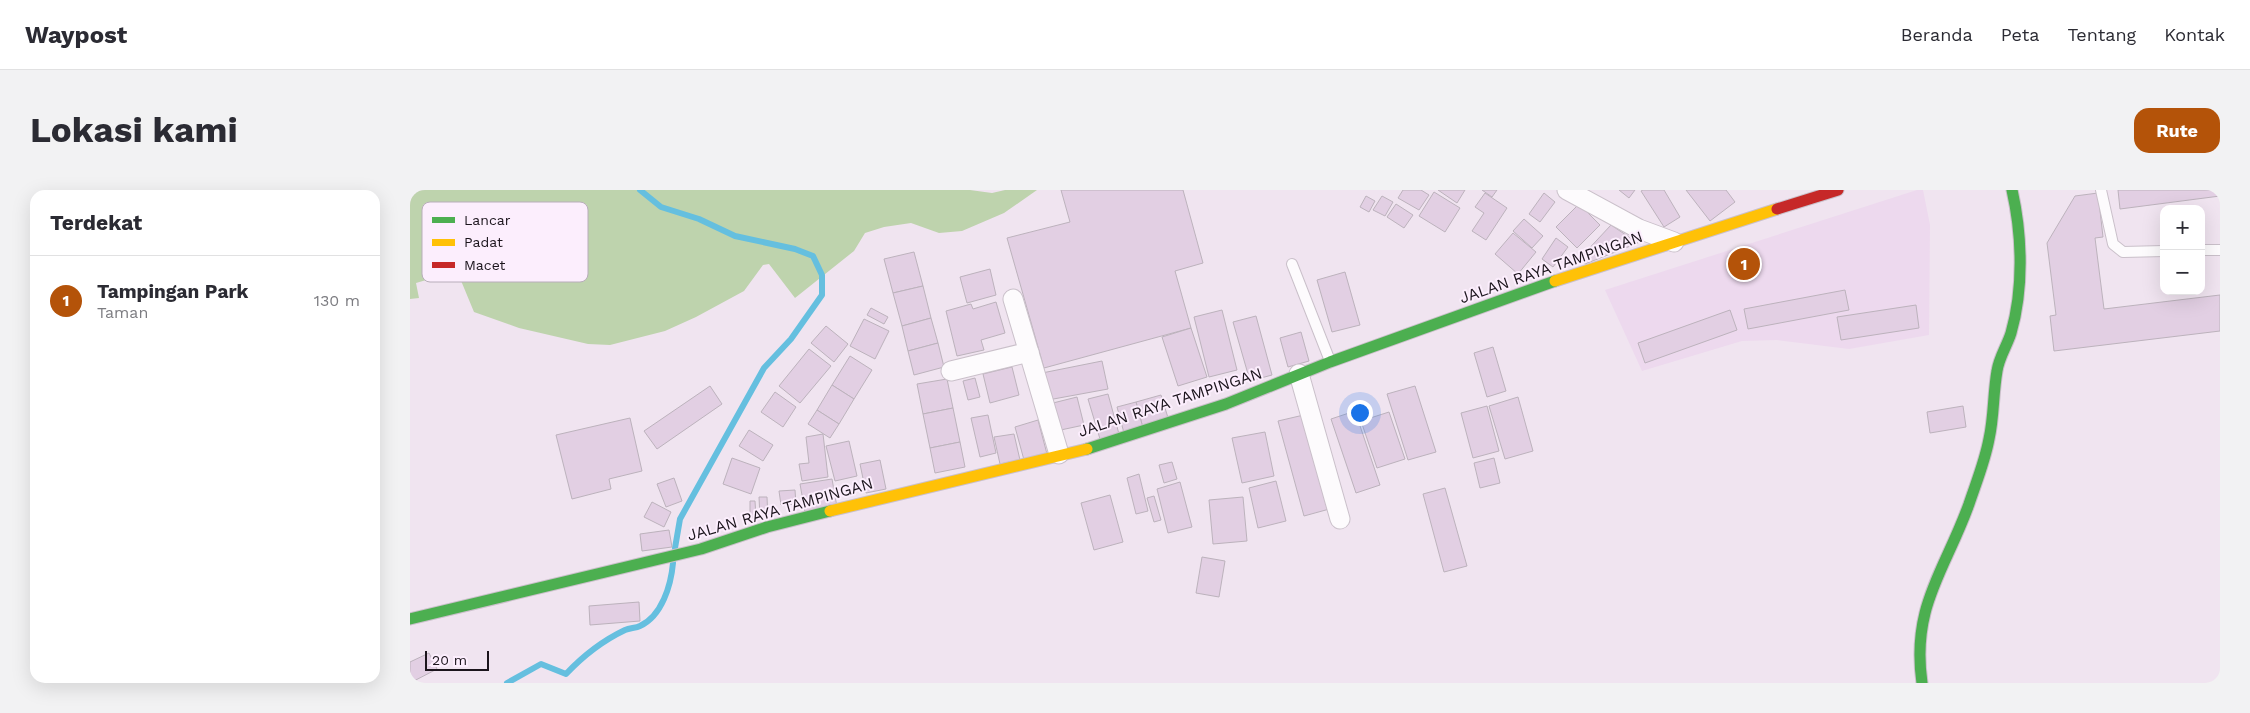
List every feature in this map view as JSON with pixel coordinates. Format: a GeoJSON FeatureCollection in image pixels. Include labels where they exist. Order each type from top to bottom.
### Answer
{"type":"FeatureCollection","features":[{"type":"Feature","properties":{"kind":"main road","name":"JALAN RAYA TAMPINGAN"},"geometry":{"type":"LineString","coordinates":[[410,619],[701,549],[766,527],[1094,447],[1217,407],[1330,362],[1568,276],[1838,190]]}},
{"type":"Feature","properties":{"kind":"main road"},"geometry":{"type":"LineString","coordinates":[[1922,683],[1918,665],[1920,622],[1931,585],[1959,527],[1978,478],[1990,437],[1999,359],[2010,334],[2015,310],[2018,287],[2018,228],[2012,190]]}},
{"type":"Feature","properties":{"kind":"street"},"geometry":{"type":"LineString","coordinates":[[1567,190],[1639,229],[1674,242]]}},
{"type":"Feature","properties":{"kind":"street"},"geometry":{"type":"LineString","coordinates":[[1013,299],[1059,454]]}},
{"type":"Feature","properties":{"kind":"street"},"geometry":{"type":"LineString","coordinates":[[951,371],[1029,352]]}},
{"type":"Feature","properties":{"kind":"street"},"geometry":{"type":"LineString","coordinates":[[1299,374],[1340,519]]}},
{"type":"Feature","properties":{"kind":"lane"},"geometry":{"type":"LineString","coordinates":[[2101,190],[2113,244],[2123,252],[2160,251]]}},
{"type":"Feature","properties":{"kind":"lane"},"geometry":{"type":"LineString","coordinates":[[2205,250],[2220,250]]}},
{"type":"Feature","properties":{"kind":"lane"},"geometry":{"type":"LineString","coordinates":[[1292,264],[1330,362]]}},
{"type":"Feature","properties":{"kind":"shaded area"},"geometry":{"type":"Polygon","coordinates":[[[1917,190],[1923,190],[1930,225],[1929,335],[1849,349],[1777,340],[1742,341],[1642,371],[1605,290],[1917,190]]]}},
{"type":"Feature","properties":{"kind":"green space"},"geometry":{"type":"Polygon","coordinates":[[[410,190],[970,190],[992,193],[1005,190],[1037,190],[1004,213],[962,231],[939,233],[911,223],[884,227],[865,233],[854,251],[795,298],[769,264],[763,265],[744,291],[696,317],[665,331],[610,345],[588,344],[519,328],[474,312],[462,282],[588,282],[588,202],[422,202],[422,281],[416,283],[419,298],[410,299],[410,190]]]}},
{"type":"Feature","properties":{"kind":"building"},"geometry":{"type":"Polygon","coordinates":[[[1061,190],[1183,190],[1203,263],[1175,271],[1191,328],[1044,368],[1007,238],[1070,222],[1061,190]]]}},
{"type":"Feature","properties":{"kind":"building"},"geometry":{"type":"Polygon","coordinates":[[[1403,190],[1421,190],[1429,195],[1419,210],[1398,198],[1403,190]]]}},
{"type":"Feature","properties":{"kind":"building"},"geometry":{"type":"Polygon","coordinates":[[[1438,190],[1465,190],[1457,203],[1438,190]]]}},
{"type":"Feature","properties":{"kind":"building"},"geometry":{"type":"Polygon","coordinates":[[[1482,190],[1497,190],[1492,197],[1482,190]]]}},
{"type":"Feature","properties":{"kind":"building"},"geometry":{"type":"Polygon","coordinates":[[[1619,190],[1635,190],[1629,198],[1619,190]]]}},
{"type":"Feature","properties":{"kind":"building"},"geometry":{"type":"Polygon","coordinates":[[[1664,190],[1680,217],[1664,227],[1641,191],[1664,190]]]}},
{"type":"Feature","properties":{"kind":"building"},"geometry":{"type":"Polygon","coordinates":[[[1686,190],[1726,190],[1735,202],[1710,221],[1686,190]]]}},
{"type":"Feature","properties":{"kind":"building"},"geometry":{"type":"Polygon","coordinates":[[[2118,190],[2220,190],[2220,196],[2120,209],[2118,190]]]}},
{"type":"Feature","properties":{"kind":"building"},"geometry":{"type":"Polygon","coordinates":[[[1434,192],[1460,208],[1445,232],[1419,216],[1434,192]]]}},
{"type":"Feature","properties":{"kind":"building"},"geometry":{"type":"Polygon","coordinates":[[[1485,193],[1507,208],[1486,240],[1472,231],[1484,213],[1475,207],[1485,193]]]}},
{"type":"Feature","properties":{"kind":"building"},"geometry":{"type":"Polygon","coordinates":[[[1544,193],[1555,202],[1540,222],[1529,214],[1544,193]]]}},
{"type":"Feature","properties":{"kind":"building"},"geometry":{"type":"Polygon","coordinates":[[[2098,193],[2103,237],[2095,238],[2104,309],[2220,295],[2220,331],[2054,351],[2050,316],[2056,315],[2047,243],[2075,196],[2098,193]]]}},
{"type":"Feature","properties":{"kind":"building"},"geometry":{"type":"Polygon","coordinates":[[[1366,196],[1375,201],[1369,212],[1360,207],[1366,196]]]}},
{"type":"Feature","properties":{"kind":"building"},"geometry":{"type":"Polygon","coordinates":[[[1382,196],[1393,202],[1385,216],[1373,210],[1382,196]]]}},
{"type":"Feature","properties":{"kind":"building"},"geometry":{"type":"Polygon","coordinates":[[[1396,204],[1413,215],[1404,228],[1387,217],[1396,204]]]}},
{"type":"Feature","properties":{"kind":"building"},"geometry":{"type":"Polygon","coordinates":[[[1579,204],[1600,225],[1577,248],[1556,227],[1579,204]]]}},
{"type":"Feature","properties":{"kind":"building"},"geometry":{"type":"Polygon","coordinates":[[[1524,219],[1543,236],[1532,248],[1513,231],[1524,219]]]}},
{"type":"Feature","properties":{"kind":"building"},"geometry":{"type":"Polygon","coordinates":[[[1611,225],[1638,243],[1585,264],[1583,255],[1611,225]]]}},
{"type":"Feature","properties":{"kind":"building"},"geometry":{"type":"Polygon","coordinates":[[[1513,233],[1536,252],[1518,274],[1495,254],[1513,233]]]}},
{"type":"Feature","properties":{"kind":"building"},"geometry":{"type":"Polygon","coordinates":[[[1556,238],[1568,247],[1553,267],[1542,259],[1556,238]]]}},
{"type":"Feature","properties":{"kind":"building"},"geometry":{"type":"Polygon","coordinates":[[[914,252],[923,286],[893,293],[884,259],[914,252]]]}},
{"type":"Feature","properties":{"kind":"building"},"geometry":{"type":"Polygon","coordinates":[[[990,269],[996,295],[967,303],[960,277],[990,269]]]}},
{"type":"Feature","properties":{"kind":"building"},"geometry":{"type":"Polygon","coordinates":[[[1345,272],[1360,325],[1332,332],[1317,280],[1345,272]]]}},
{"type":"Feature","properties":{"kind":"building"},"geometry":{"type":"Polygon","coordinates":[[[923,286],[931,318],[902,326],[893,293],[923,286]]]}},
{"type":"Feature","properties":{"kind":"building"},"geometry":{"type":"Polygon","coordinates":[[[1845,290],[1849,310],[1748,329],[1744,309],[1845,290]]]}},
{"type":"Feature","properties":{"kind":"building"},"geometry":{"type":"Polygon","coordinates":[[[996,302],[1005,333],[981,340],[984,350],[957,356],[946,311],[971,304],[973,309],[996,302]]]}},
{"type":"Feature","properties":{"kind":"building"},"geometry":{"type":"Polygon","coordinates":[[[1916,305],[1919,328],[1841,340],[1837,317],[1916,305]]]}},
{"type":"Feature","properties":{"kind":"building"},"geometry":{"type":"Polygon","coordinates":[[[871,308],[888,317],[884,324],[867,315],[871,308]]]}},
{"type":"Feature","properties":{"kind":"building"},"geometry":{"type":"Polygon","coordinates":[[[1222,310],[1237,370],[1209,377],[1194,317],[1222,310]]]}},
{"type":"Feature","properties":{"kind":"building"},"geometry":{"type":"Polygon","coordinates":[[[1730,310],[1737,330],[1645,363],[1638,343],[1730,310]]]}},
{"type":"Feature","properties":{"kind":"building"},"geometry":{"type":"Polygon","coordinates":[[[1256,316],[1272,375],[1250,381],[1233,322],[1256,316]]]}},
{"type":"Feature","properties":{"kind":"building"},"geometry":{"type":"Polygon","coordinates":[[[931,318],[938,343],[908,351],[902,326],[931,318]]]}},
{"type":"Feature","properties":{"kind":"building"},"geometry":{"type":"Polygon","coordinates":[[[864,319],[889,331],[875,359],[850,346],[864,319]]]}},
{"type":"Feature","properties":{"kind":"building"},"geometry":{"type":"Polygon","coordinates":[[[826,326],[848,344],[834,362],[811,343],[826,326]]]}},
{"type":"Feature","properties":{"kind":"building"},"geometry":{"type":"Polygon","coordinates":[[[1191,328],[1207,377],[1178,386],[1162,337],[1191,328]]]}},
{"type":"Feature","properties":{"kind":"building"},"geometry":{"type":"Polygon","coordinates":[[[1301,332],[1309,361],[1288,367],[1280,338],[1301,332]]]}},
{"type":"Feature","properties":{"kind":"building"},"geometry":{"type":"Polygon","coordinates":[[[938,343],[944,367],[914,375],[908,351],[938,343]]]}},
{"type":"Feature","properties":{"kind":"building"},"geometry":{"type":"Polygon","coordinates":[[[1493,347],[1506,391],[1487,397],[1474,353],[1493,347]]]}},
{"type":"Feature","properties":{"kind":"building"},"geometry":{"type":"Polygon","coordinates":[[[809,349],[831,366],[800,403],[779,386],[809,349]]]}},
{"type":"Feature","properties":{"kind":"building"},"geometry":{"type":"Polygon","coordinates":[[[850,356],[872,370],[854,399],[832,385],[850,356]]]}},
{"type":"Feature","properties":{"kind":"building"},"geometry":{"type":"Polygon","coordinates":[[[1102,361],[1108,389],[1048,400],[1042,373],[1102,361]]]}},
{"type":"Feature","properties":{"kind":"building"},"geometry":{"type":"Polygon","coordinates":[[[1012,367],[1019,395],[990,403],[983,374],[1012,367]]]}},
{"type":"Feature","properties":{"kind":"building"},"geometry":{"type":"Polygon","coordinates":[[[975,378],[980,397],[968,400],[963,381],[975,378]]]}},
{"type":"Feature","properties":{"kind":"building"},"geometry":{"type":"Polygon","coordinates":[[[947,379],[953,408],[923,414],[917,384],[947,379]]]}},
{"type":"Feature","properties":{"kind":"building"},"geometry":{"type":"Polygon","coordinates":[[[832,385],[854,399],[839,424],[817,410],[832,385]]]}},
{"type":"Feature","properties":{"kind":"building"},"geometry":{"type":"Polygon","coordinates":[[[710,386],[722,404],[657,449],[644,431],[710,386]]]}},
{"type":"Feature","properties":{"kind":"building"},"geometry":{"type":"Polygon","coordinates":[[[1415,386],[1436,452],[1408,460],[1387,394],[1415,386]]]}},
{"type":"Feature","properties":{"kind":"building"},"geometry":{"type":"Polygon","coordinates":[[[775,392],[796,407],[783,427],[761,412],[775,392]]]}},
{"type":"Feature","properties":{"kind":"building"},"geometry":{"type":"Polygon","coordinates":[[[1108,394],[1119,434],[1100,439],[1088,399],[1108,394]]]}},
{"type":"Feature","properties":{"kind":"building"},"geometry":{"type":"Polygon","coordinates":[[[1161,395],[1169,421],[1143,428],[1136,402],[1161,395]]]}},
{"type":"Feature","properties":{"kind":"building"},"geometry":{"type":"Polygon","coordinates":[[[1077,397],[1084,425],[1056,431],[1049,404],[1077,397]]]}},
{"type":"Feature","properties":{"kind":"building"},"geometry":{"type":"Polygon","coordinates":[[[1518,397],[1533,451],[1505,459],[1489,406],[1518,397]]]}},
{"type":"Feature","properties":{"kind":"building"},"geometry":{"type":"Polygon","coordinates":[[[1136,402],[1143,428],[1124,433],[1117,407],[1136,402]]]}},
{"type":"Feature","properties":{"kind":"building"},"geometry":{"type":"Polygon","coordinates":[[[1487,406],[1499,451],[1473,458],[1461,413],[1487,406]]]}},
{"type":"Feature","properties":{"kind":"building"},"geometry":{"type":"Polygon","coordinates":[[[1963,406],[1966,427],[1930,433],[1927,412],[1963,406]]]}},
{"type":"Feature","properties":{"kind":"building"},"geometry":{"type":"Polygon","coordinates":[[[953,408],[960,442],[930,448],[923,414],[953,408]]]}},
{"type":"Feature","properties":{"kind":"building"},"geometry":{"type":"Polygon","coordinates":[[[817,410],[839,424],[830,438],[808,424],[817,410]]]}},
{"type":"Feature","properties":{"kind":"building"},"geometry":{"type":"Polygon","coordinates":[[[1355,411],[1380,485],[1356,493],[1331,419],[1355,411]]]}},
{"type":"Feature","properties":{"kind":"building"},"geometry":{"type":"Polygon","coordinates":[[[1389,412],[1405,459],[1377,468],[1361,421],[1389,412]]]}},
{"type":"Feature","properties":{"kind":"building"},"geometry":{"type":"Polygon","coordinates":[[[1308,414],[1333,508],[1304,516],[1278,421],[1308,414]]]}},
{"type":"Feature","properties":{"kind":"building"},"geometry":{"type":"Polygon","coordinates":[[[988,415],[996,453],[980,457],[971,418],[988,415]]]}},
{"type":"Feature","properties":{"kind":"building"},"geometry":{"type":"Polygon","coordinates":[[[630,418],[642,471],[609,479],[611,489],[572,499],[556,435],[630,418]]]}},
{"type":"Feature","properties":{"kind":"building"},"geometry":{"type":"Polygon","coordinates":[[[1038,420],[1047,454],[1024,460],[1015,427],[1038,420]]]}},
{"type":"Feature","properties":{"kind":"building"},"geometry":{"type":"Polygon","coordinates":[[[749,430],[773,445],[763,461],[739,446],[749,430]]]}},
{"type":"Feature","properties":{"kind":"building"},"geometry":{"type":"Polygon","coordinates":[[[1265,432],[1274,476],[1242,483],[1232,438],[1265,432]]]}},
{"type":"Feature","properties":{"kind":"building"},"geometry":{"type":"Polygon","coordinates":[[[823,434],[828,477],[802,481],[799,464],[809,463],[806,437],[823,434]]]}},
{"type":"Feature","properties":{"kind":"building"},"geometry":{"type":"Polygon","coordinates":[[[1014,434],[1020,460],[1000,464],[994,437],[1014,434]]]}},
{"type":"Feature","properties":{"kind":"building"},"geometry":{"type":"Polygon","coordinates":[[[849,441],[857,476],[835,481],[826,446],[849,441]]]}},
{"type":"Feature","properties":{"kind":"building"},"geometry":{"type":"Polygon","coordinates":[[[960,442],[965,467],[935,473],[930,448],[960,442]]]}},
{"type":"Feature","properties":{"kind":"building"},"geometry":{"type":"Polygon","coordinates":[[[732,458],[760,468],[751,494],[723,484],[732,458]]]}},
{"type":"Feature","properties":{"kind":"building"},"geometry":{"type":"Polygon","coordinates":[[[1494,458],[1500,483],[1480,488],[1474,463],[1494,458]]]}},
{"type":"Feature","properties":{"kind":"building"},"geometry":{"type":"Polygon","coordinates":[[[880,460],[886,489],[866,493],[860,464],[880,460]]]}},
{"type":"Feature","properties":{"kind":"building"},"geometry":{"type":"Polygon","coordinates":[[[1172,462],[1177,479],[1164,483],[1159,465],[1172,462]]]}},
{"type":"Feature","properties":{"kind":"building"},"geometry":{"type":"Polygon","coordinates":[[[1139,474],[1148,511],[1136,514],[1127,478],[1139,474]]]}},
{"type":"Feature","properties":{"kind":"building"},"geometry":{"type":"Polygon","coordinates":[[[674,478],[682,501],[666,507],[657,484],[674,478]]]}},
{"type":"Feature","properties":{"kind":"building"},"geometry":{"type":"Polygon","coordinates":[[[832,479],[837,507],[805,512],[800,484],[832,479]]]}},
{"type":"Feature","properties":{"kind":"building"},"geometry":{"type":"Polygon","coordinates":[[[1276,481],[1286,521],[1258,528],[1249,488],[1276,481]]]}},
{"type":"Feature","properties":{"kind":"building"},"geometry":{"type":"Polygon","coordinates":[[[1180,482],[1192,527],[1168,533],[1157,489],[1180,482]]]}},
{"type":"Feature","properties":{"kind":"building"},"geometry":{"type":"Polygon","coordinates":[[[1445,488],[1467,566],[1444,572],[1423,494],[1445,488]]]}},
{"type":"Feature","properties":{"kind":"building"},"geometry":{"type":"Polygon","coordinates":[[[795,490],[796,504],[781,505],[779,491],[795,490]]]}},
{"type":"Feature","properties":{"kind":"building"},"geometry":{"type":"Polygon","coordinates":[[[1110,495],[1123,542],[1094,550],[1081,503],[1110,495]]]}},
{"type":"Feature","properties":{"kind":"building"},"geometry":{"type":"Polygon","coordinates":[[[1154,496],[1161,520],[1154,522],[1147,498],[1154,496]]]}},
{"type":"Feature","properties":{"kind":"building"},"geometry":{"type":"Polygon","coordinates":[[[759,497],[767,497],[768,518],[760,518],[759,497]]]}},
{"type":"Feature","properties":{"kind":"building"},"geometry":{"type":"Polygon","coordinates":[[[1243,497],[1247,541],[1213,544],[1209,500],[1243,497]]]}},
{"type":"Feature","properties":{"kind":"building"},"geometry":{"type":"Polygon","coordinates":[[[750,501],[755,501],[756,517],[750,517],[750,501]]]}},
{"type":"Feature","properties":{"kind":"building"},"geometry":{"type":"Polygon","coordinates":[[[652,502],[671,512],[664,527],[644,517],[652,502]]]}},
{"type":"Feature","properties":{"kind":"building"},"geometry":{"type":"Polygon","coordinates":[[[669,530],[672,547],[642,551],[640,534],[669,530]]]}},
{"type":"Feature","properties":{"kind":"building"},"geometry":{"type":"Polygon","coordinates":[[[1202,557],[1225,561],[1219,597],[1196,593],[1202,557]]]}},
{"type":"Feature","properties":{"kind":"building"},"geometry":{"type":"Polygon","coordinates":[[[639,602],[640,621],[590,625],[589,606],[639,602]]]}},
{"type":"Feature","properties":{"kind":"building"},"geometry":{"type":"Polygon","coordinates":[[[429,653],[437,669],[410,683],[410,662],[429,653]]]}},
{"type":"Feature","properties":{"kind":"waterway"},"geometry":{"type":"LineString","coordinates":[[640,190],[661,207],[699,219],[735,236],[795,249],[813,256],[822,275],[822,295],[791,339],[764,368],[680,519],[675,548]]}},
{"type":"Feature","properties":{"kind":"waterway"},"geometry":{"type":"LineString","coordinates":[[507,683],[541,664],[566,674],[601,644],[625,630],[638,627],[648,621],[664,599],[673,563]]}},
{"type":"Feature","properties":{"kind":"traffic: fast"},"geometry":{"type":"LineString","coordinates":[[1922,683],[1921,632],[1926,610],[1932,590],[1960,528],[1983,464],[1991,431],[1998,366],[2011,333],[2015,316],[2020,280],[2020,243],[2012,190]]}},
{"type":"Feature","properties":{"kind":"traffic: fast"},"geometry":{"type":"LineString","coordinates":[[1087,449],[1226,404],[1330,362],[1555,281]]}},
{"type":"Feature","properties":{"kind":"traffic: fast"},"geometry":{"type":"LineString","coordinates":[[410,619],[701,549],[767,527],[830,511]]}},
{"type":"Feature","properties":{"kind":"traffic: slow"},"geometry":{"type":"LineString","coordinates":[[1555,281],[1777,209]]}},
{"type":"Feature","properties":{"kind":"traffic: slow"},"geometry":{"type":"LineString","coordinates":[[830,511],[1087,449]]}},
{"type":"Feature","properties":{"kind":"traffic: jam"},"geometry":{"type":"LineString","coordinates":[[1777,209],[1838,190]]}},
{"type":"Feature","properties":{"kind":"place","name":"Tampingan Park"},"geometry":{"type":"Point","coordinates":[1744,264]}}]}
